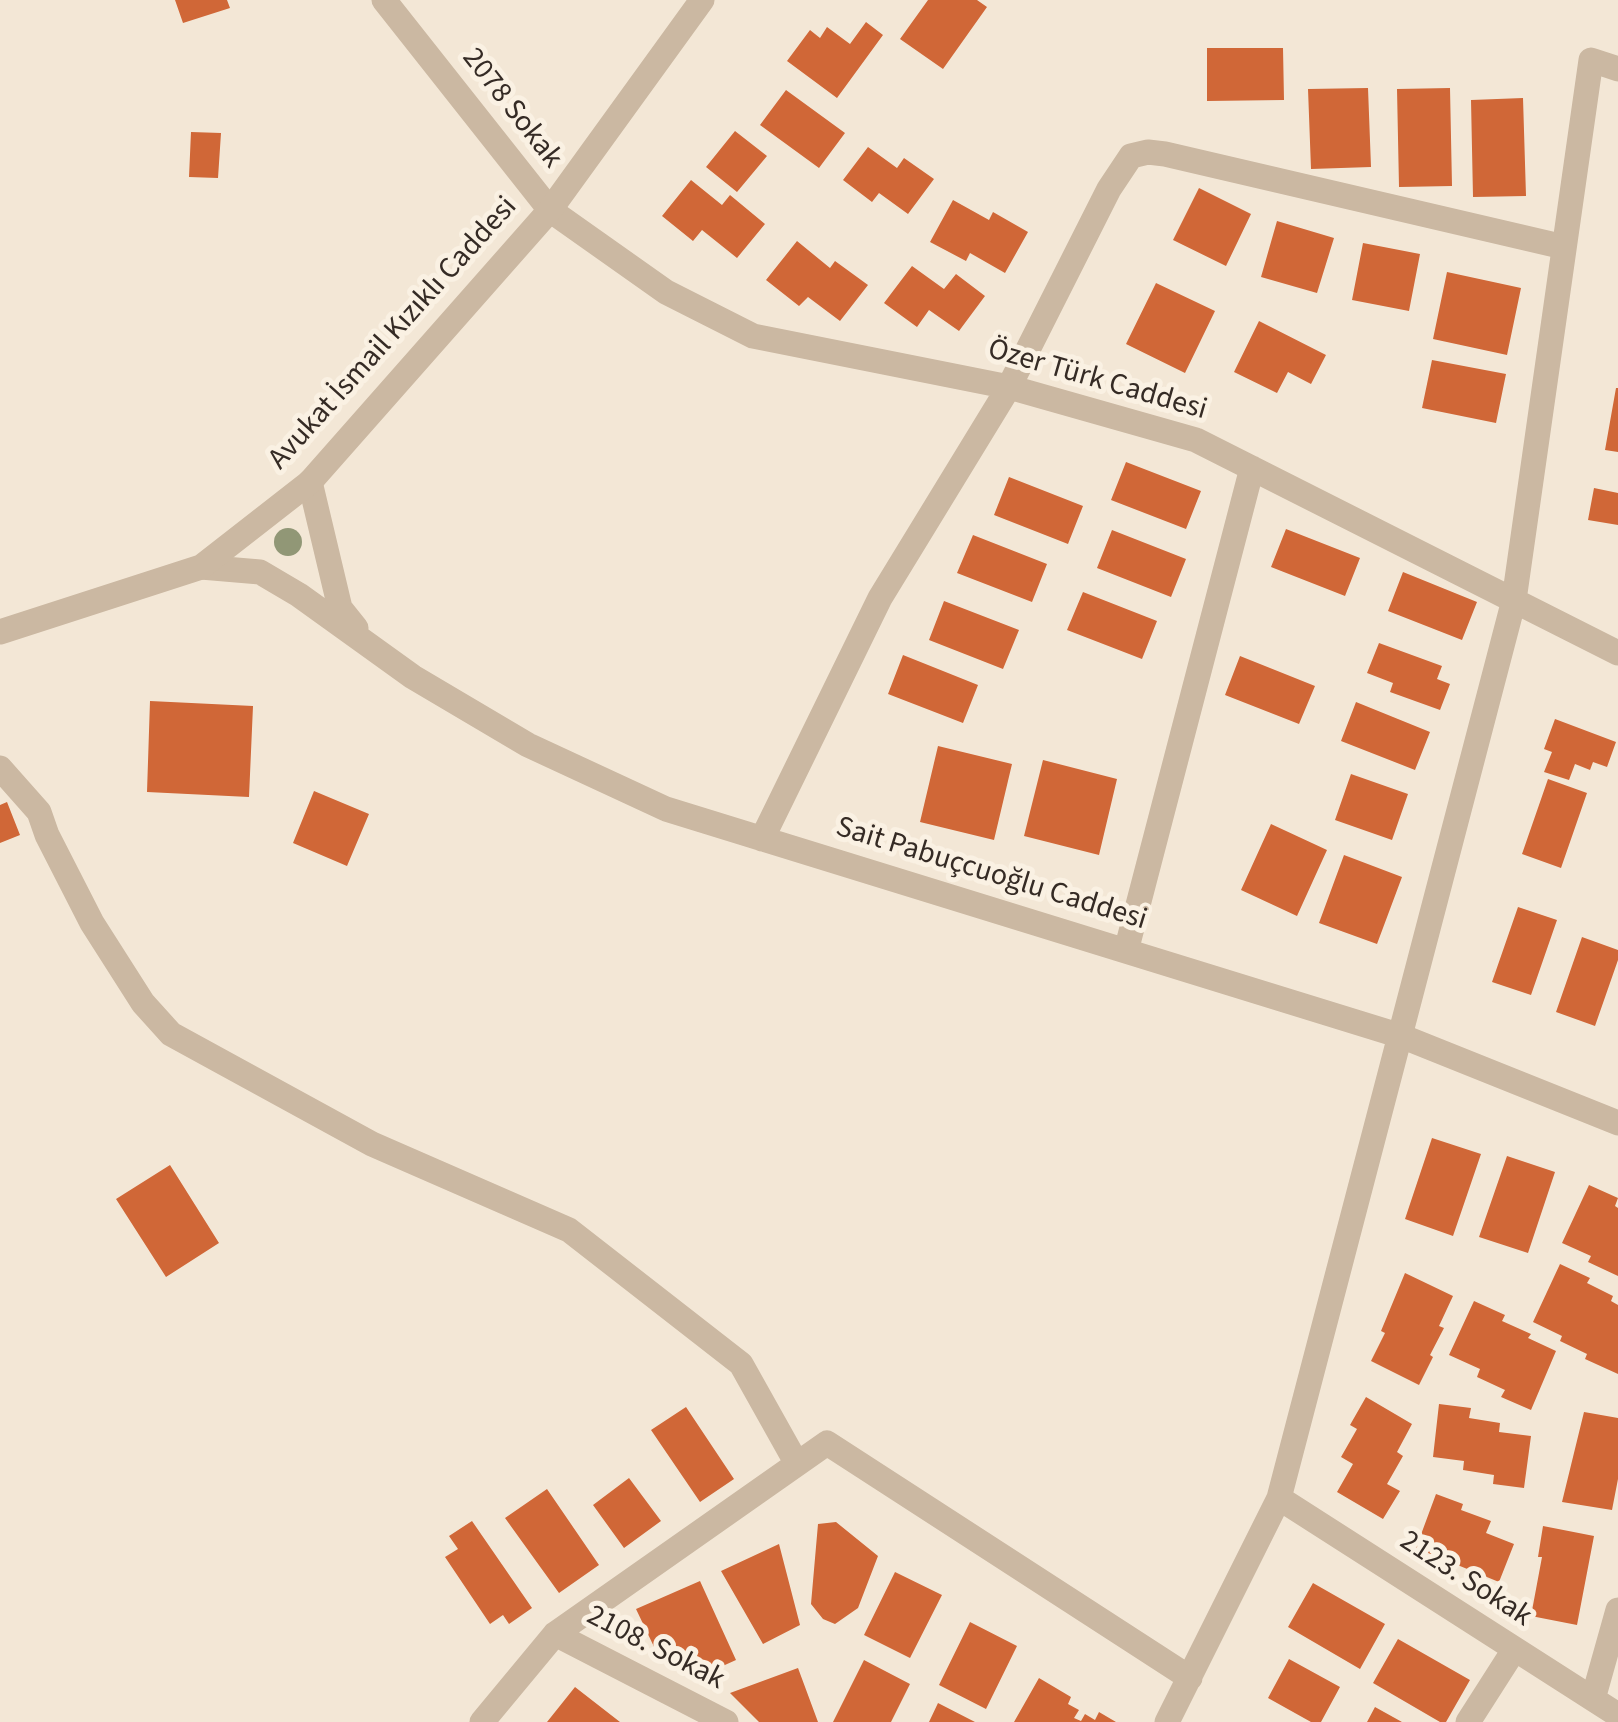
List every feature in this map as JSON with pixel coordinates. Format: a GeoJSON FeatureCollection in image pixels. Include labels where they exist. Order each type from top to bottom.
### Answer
{"type":"FeatureCollection","features":[{"type":"Feature","properties":{"kind":"street","name":"2078 Sokak"},"geometry":{"type":"LineString","coordinates":[[384,0],[550,210]]}},
{"type":"Feature","properties":{"kind":"street","name":"Avukat İsmail Kızıklı Caddesi"},"geometry":{"type":"LineString","coordinates":[[0,632],[200,567],[310,482],[550,210],[702,0]]}},
{"type":"Feature","properties":{"kind":"street"},"geometry":{"type":"LineString","coordinates":[[1167,1722],[1278,1498],[1514,600],[1591,60],[1618,70]]}},
{"type":"Feature","properties":{"kind":"street"},"geometry":{"type":"LineString","coordinates":[[762,838],[880,598],[1009,386],[1130,156],[1148,152],[1564,247]]}},
{"type":"Feature","properties":{"kind":"street","name":"Özer Türk Caddesi"},"geometry":{"type":"LineString","coordinates":[[550,210],[666,292],[753,336],[1009,386],[1196,440],[1618,654]]}},
{"type":"Feature","properties":{"kind":"street"},"geometry":{"type":"LineString","coordinates":[[1126,951],[1252,468]]}},
{"type":"Feature","properties":{"kind":"street"},"geometry":{"type":"LineString","coordinates":[[310,482],[340,608],[367,642]]}},
{"type":"Feature","properties":{"kind":"street","name":"Sait Pabuçcuoğlu Caddesi"},"geometry":{"type":"LineString","coordinates":[[200,567],[260,572],[414,677],[528,745],[666,808],[1401,1036],[1618,1123]]}},
{"type":"Feature","properties":{"kind":"street"},"geometry":{"type":"LineString","coordinates":[[0,768],[40,812],[47,835],[92,922],[143,1002],[171,1034],[372,1144],[569,1230],[741,1364],[797,1464]]}},
{"type":"Feature","properties":{"kind":"street"},"geometry":{"type":"LineString","coordinates":[[482,1722],[555,1634],[827,1443],[1190,1678]]}},
{"type":"Feature","properties":{"kind":"street","name":"2123. Sokak"},"geometry":{"type":"LineString","coordinates":[[1278,1498],[1618,1714]]}},
{"type":"Feature","properties":{"kind":"street"},"geometry":{"type":"LineString","coordinates":[[1593,1699],[1618,1610]]}},
{"type":"Feature","properties":{"kind":"street","name":"2108. Sokak"},"geometry":{"type":"LineString","coordinates":[[555,1634],[726,1722]]}},
{"type":"Feature","properties":{"kind":"street"},"geometry":{"type":"LineString","coordinates":[[1468,1722],[1514,1650]]}},
{"type":"Feature","properties":{"kind":"building"},"geometry":{"type":"Polygon","coordinates":[[[175,0],[227,0],[230,8],[183,23],[175,0]]]}},
{"type":"Feature","properties":{"kind":"building"},"geometry":{"type":"Polygon","coordinates":[[[928,0],[977,0],[987,7],[943,69],[900,39],[928,0]]]}},
{"type":"Feature","properties":{"kind":"building"},"geometry":{"type":"Polygon","coordinates":[[[866,22],[883,35],[837,98],[787,61],[810,30],[820,38],[827,27],[850,44],[866,22]]]}},
{"type":"Feature","properties":{"kind":"building"},"geometry":{"type":"Polygon","coordinates":[[[1207,48],[1283,48],[1284,100],[1207,101],[1207,48]]]}},
{"type":"Feature","properties":{"kind":"building"},"geometry":{"type":"Polygon","coordinates":[[[1368,88],[1371,167],[1311,169],[1308,89],[1368,88]]]}},
{"type":"Feature","properties":{"kind":"building"},"geometry":{"type":"Polygon","coordinates":[[[1450,88],[1452,186],[1399,187],[1397,89],[1450,88]]]}},
{"type":"Feature","properties":{"kind":"building"},"geometry":{"type":"Polygon","coordinates":[[[786,90],[845,133],[819,168],[760,125],[786,90]]]}},
{"type":"Feature","properties":{"kind":"building"},"geometry":{"type":"Polygon","coordinates":[[[1523,98],[1526,196],[1473,197],[1471,100],[1523,98]]]}},
{"type":"Feature","properties":{"kind":"building"},"geometry":{"type":"Polygon","coordinates":[[[735,131],[767,156],[737,192],[706,167],[735,131]]]}},
{"type":"Feature","properties":{"kind":"building"},"geometry":{"type":"Polygon","coordinates":[[[191,132],[221,133],[218,178],[189,177],[191,132]]]}},
{"type":"Feature","properties":{"kind":"building"},"geometry":{"type":"Polygon","coordinates":[[[868,147],[897,168],[904,158],[934,179],[908,214],[879,193],[872,202],[843,180],[868,147]]]}},
{"type":"Feature","properties":{"kind":"building"},"geometry":{"type":"Polygon","coordinates":[[[691,180],[722,205],[730,195],[765,224],[737,258],[702,230],[693,241],[662,216],[691,180]]]}},
{"type":"Feature","properties":{"kind":"building"},"geometry":{"type":"Polygon","coordinates":[[[1199,188],[1251,214],[1226,266],[1173,240],[1199,188]]]}},
{"type":"Feature","properties":{"kind":"building"},"geometry":{"type":"Polygon","coordinates":[[[953,200],[989,220],[993,212],[1028,232],[1005,273],[970,253],[966,261],[930,242],[953,200]]]}},
{"type":"Feature","properties":{"kind":"building"},"geometry":{"type":"Polygon","coordinates":[[[1277,221],[1334,238],[1317,293],[1261,277],[1277,221]]]}},
{"type":"Feature","properties":{"kind":"building"},"geometry":{"type":"Polygon","coordinates":[[[797,241],[830,268],[835,261],[868,285],[840,321],[808,297],[799,306],[766,280],[797,241]]]}},
{"type":"Feature","properties":{"kind":"building"},"geometry":{"type":"Polygon","coordinates":[[[1363,243],[1420,254],[1409,311],[1352,300],[1363,243]]]}},
{"type":"Feature","properties":{"kind":"building"},"geometry":{"type":"Polygon","coordinates":[[[912,266],[944,289],[956,274],[985,296],[959,331],[929,310],[917,327],[884,303],[912,266]]]}},
{"type":"Feature","properties":{"kind":"building"},"geometry":{"type":"Polygon","coordinates":[[[1447,272],[1521,288],[1507,355],[1433,339],[1447,272]]]}},
{"type":"Feature","properties":{"kind":"building"},"geometry":{"type":"Polygon","coordinates":[[[1156,283],[1215,311],[1185,373],[1126,344],[1156,283]]]}},
{"type":"Feature","properties":{"kind":"building"},"geometry":{"type":"Polygon","coordinates":[[[1259,321],[1326,355],[1311,384],[1288,372],[1277,393],[1234,372],[1259,321]]]}},
{"type":"Feature","properties":{"kind":"building"},"geometry":{"type":"Polygon","coordinates":[[[1432,360],[1506,374],[1496,423],[1422,408],[1432,360]]]}},
{"type":"Feature","properties":{"kind":"building"},"geometry":{"type":"Polygon","coordinates":[[[1618,388],[1618,452],[1605,450],[1618,388]]]}},
{"type":"Feature","properties":{"kind":"building"},"geometry":{"type":"Polygon","coordinates":[[[1126,462],[1201,491],[1186,529],[1111,500],[1126,462]]]}},
{"type":"Feature","properties":{"kind":"building"},"geometry":{"type":"Polygon","coordinates":[[[1009,477],[1083,506],[1068,544],[994,515],[1009,477]]]}},
{"type":"Feature","properties":{"kind":"building"},"geometry":{"type":"Polygon","coordinates":[[[1594,488],[1618,493],[1618,525],[1588,520],[1594,488]]]}},
{"type":"Feature","properties":{"kind":"building"},"geometry":{"type":"Polygon","coordinates":[[[1286,529],[1360,558],[1345,596],[1271,567],[1286,529]]]}},
{"type":"Feature","properties":{"kind":"building"},"geometry":{"type":"Polygon","coordinates":[[[1112,530],[1186,559],[1171,597],[1097,568],[1112,530]]]}},
{"type":"Feature","properties":{"kind":"building"},"geometry":{"type":"Polygon","coordinates":[[[973,535],[1047,564],[1032,602],[957,573],[973,535]]]}},
{"type":"Feature","properties":{"kind":"building"},"geometry":{"type":"Polygon","coordinates":[[[1403,572],[1477,602],[1462,640],[1388,611],[1403,572]]]}},
{"type":"Feature","properties":{"kind":"building"},"geometry":{"type":"Polygon","coordinates":[[[1083,592],[1157,621],[1142,659],[1067,630],[1083,592]]]}},
{"type":"Feature","properties":{"kind":"building"},"geometry":{"type":"Polygon","coordinates":[[[944,601],[1019,630],[1003,669],[929,640],[944,601]]]}},
{"type":"Feature","properties":{"kind":"building"},"geometry":{"type":"Polygon","coordinates":[[[1379,643],[1442,666],[1437,679],[1450,684],[1440,710],[1390,692],[1393,683],[1367,673],[1379,643]]]}},
{"type":"Feature","properties":{"kind":"building"},"geometry":{"type":"Polygon","coordinates":[[[903,655],[978,685],[963,723],[888,694],[903,655]]]}},
{"type":"Feature","properties":{"kind":"building"},"geometry":{"type":"Polygon","coordinates":[[[1240,656],[1315,686],[1299,724],[1225,695],[1240,656]]]}},
{"type":"Feature","properties":{"kind":"building"},"geometry":{"type":"Polygon","coordinates":[[[150,701],[253,706],[249,797],[147,792],[150,701]]]}},
{"type":"Feature","properties":{"kind":"building"},"geometry":{"type":"Polygon","coordinates":[[[1356,702],[1430,732],[1415,770],[1341,741],[1356,702]]]}},
{"type":"Feature","properties":{"kind":"building"},"geometry":{"type":"Polygon","coordinates":[[[1555,719],[1616,742],[1607,767],[1593,762],[1590,770],[1575,764],[1569,780],[1544,772],[1552,752],[1544,749],[1555,719]]]}},
{"type":"Feature","properties":{"kind":"building"},"geometry":{"type":"Polygon","coordinates":[[[938,746],[1012,764],[994,840],[920,822],[938,746]]]}},
{"type":"Feature","properties":{"kind":"building"},"geometry":{"type":"Polygon","coordinates":[[[1043,760],[1117,779],[1099,855],[1024,836],[1043,760]]]}},
{"type":"Feature","properties":{"kind":"building"},"geometry":{"type":"Polygon","coordinates":[[[1351,774],[1408,794],[1392,840],[1335,820],[1351,774]]]}},
{"type":"Feature","properties":{"kind":"building"},"geometry":{"type":"Polygon","coordinates":[[[1548,779],[1587,793],[1561,868],[1522,854],[1548,779]]]}},
{"type":"Feature","properties":{"kind":"building"},"geometry":{"type":"Polygon","coordinates":[[[314,791],[369,814],[347,866],[293,843],[314,791]]]}},
{"type":"Feature","properties":{"kind":"building"},"geometry":{"type":"Polygon","coordinates":[[[7,802],[20,835],[0,843],[0,805],[7,802]]]}},
{"type":"Feature","properties":{"kind":"building"},"geometry":{"type":"Polygon","coordinates":[[[1271,824],[1327,850],[1297,916],[1241,890],[1271,824]]]}},
{"type":"Feature","properties":{"kind":"building"},"geometry":{"type":"Polygon","coordinates":[[[1344,855],[1402,877],[1377,944],[1319,923],[1344,855]]]}},
{"type":"Feature","properties":{"kind":"building"},"geometry":{"type":"Polygon","coordinates":[[[1518,907],[1557,920],[1531,995],[1492,982],[1518,907]]]}},
{"type":"Feature","properties":{"kind":"building"},"geometry":{"type":"Polygon","coordinates":[[[1582,937],[1618,950],[1595,1026],[1556,1012],[1582,937]]]}},
{"type":"Feature","properties":{"kind":"building"},"geometry":{"type":"Polygon","coordinates":[[[1432,1138],[1481,1154],[1453,1236],[1405,1219],[1432,1138]]]}},
{"type":"Feature","properties":{"kind":"building"},"geometry":{"type":"Polygon","coordinates":[[[1507,1156],[1555,1172],[1528,1253],[1479,1237],[1507,1156]]]}},
{"type":"Feature","properties":{"kind":"building"},"geometry":{"type":"Polygon","coordinates":[[[170,1165],[219,1243],[166,1277],[116,1199],[170,1165]]]}},
{"type":"Feature","properties":{"kind":"building"},"geometry":{"type":"Polygon","coordinates":[[[1589,1185],[1618,1198],[1618,1276],[1588,1262],[1591,1256],[1562,1243],[1589,1185]]]}},
{"type":"Feature","properties":{"kind":"building"},"geometry":{"type":"Polygon","coordinates":[[[1560,1264],[1590,1278],[1587,1283],[1613,1296],[1611,1301],[1618,1305],[1618,1374],[1585,1359],[1587,1354],[1560,1341],[1562,1336],[1533,1322],[1560,1264]]]}},
{"type":"Feature","properties":{"kind":"building"},"geometry":{"type":"Polygon","coordinates":[[[1405,1273],[1453,1296],[1439,1326],[1444,1328],[1430,1355],[1433,1357],[1419,1385],[1371,1361],[1405,1273]]]}},
{"type":"Feature","properties":{"kind":"building"},"geometry":{"type":"Polygon","coordinates":[[[1474,1301],[1505,1315],[1502,1321],[1556,1351],[1531,1410],[1501,1397],[1505,1390],[1477,1377],[1480,1369],[1449,1355],[1474,1301]]]}},
{"type":"Feature","properties":{"kind":"building"},"geometry":{"type":"Polygon","coordinates":[[[1366,1397],[1412,1424],[1397,1452],[1403,1456],[1387,1484],[1400,1491],[1383,1519],[1337,1492],[1353,1464],[1341,1457],[1357,1429],[1350,1425],[1366,1397]]]}},
{"type":"Feature","properties":{"kind":"building"},"geometry":{"type":"Polygon","coordinates":[[[1439,1404],[1471,1408],[1469,1418],[1500,1423],[1499,1432],[1531,1436],[1524,1488],[1493,1484],[1494,1475],[1463,1470],[1464,1461],[1433,1457],[1439,1404]]]}},
{"type":"Feature","properties":{"kind":"building"},"geometry":{"type":"Polygon","coordinates":[[[686,1407],[734,1479],[700,1502],[651,1430],[686,1407]]]}},
{"type":"Feature","properties":{"kind":"building"},"geometry":{"type":"Polygon","coordinates":[[[1584,1412],[1618,1418],[1618,1479],[1612,1510],[1562,1502],[1584,1412]]]}},
{"type":"Feature","properties":{"kind":"building"},"geometry":{"type":"Polygon","coordinates":[[[629,1478],[661,1521],[624,1548],[593,1505],[629,1478]]]}},
{"type":"Feature","properties":{"kind":"building"},"geometry":{"type":"Polygon","coordinates":[[[547,1489],[599,1565],[559,1593],[505,1518],[547,1489]]]}},
{"type":"Feature","properties":{"kind":"building"},"geometry":{"type":"Polygon","coordinates":[[[1436,1494],[1463,1504],[1461,1510],[1491,1521],[1486,1533],[1514,1544],[1499,1582],[1416,1548],[1436,1494]]]}},
{"type":"Feature","properties":{"kind":"building"},"geometry":{"type":"Polygon","coordinates":[[[472,1521],[532,1608],[509,1624],[503,1615],[490,1624],[445,1557],[458,1549],[449,1536],[472,1521]]]}},
{"type":"Feature","properties":{"kind":"building"},"geometry":{"type":"Polygon","coordinates":[[[836,1522],[878,1556],[858,1608],[835,1624],[823,1619],[811,1604],[818,1524],[836,1522]]]}},
{"type":"Feature","properties":{"kind":"building"},"geometry":{"type":"Polygon","coordinates":[[[1543,1526],[1594,1536],[1577,1625],[1531,1616],[1542,1557],[1538,1557],[1543,1526]]]}},
{"type":"Feature","properties":{"kind":"building"},"geometry":{"type":"Polygon","coordinates":[[[779,1544],[800,1625],[763,1644],[721,1571],[779,1544]]]}},
{"type":"Feature","properties":{"kind":"building"},"geometry":{"type":"Polygon","coordinates":[[[895,1572],[942,1595],[910,1658],[864,1635],[895,1572]]]}},
{"type":"Feature","properties":{"kind":"building"},"geometry":{"type":"Polygon","coordinates":[[[700,1581],[736,1660],[696,1678],[668,1646],[656,1651],[636,1609],[700,1581]]]}},
{"type":"Feature","properties":{"kind":"building"},"geometry":{"type":"Polygon","coordinates":[[[1313,1583],[1385,1624],[1360,1669],[1288,1627],[1313,1583]]]}},
{"type":"Feature","properties":{"kind":"building"},"geometry":{"type":"Polygon","coordinates":[[[970,1622],[1017,1646],[986,1709],[939,1685],[970,1622]]]}},
{"type":"Feature","properties":{"kind":"building"},"geometry":{"type":"Polygon","coordinates":[[[1398,1639],[1470,1680],[1446,1722],[1373,1683],[1398,1639]]]}},
{"type":"Feature","properties":{"kind":"building"},"geometry":{"type":"Polygon","coordinates":[[[1289,1659],[1340,1687],[1321,1722],[1311,1722],[1268,1698],[1289,1659]]]}},
{"type":"Feature","properties":{"kind":"building"},"geometry":{"type":"Polygon","coordinates":[[[864,1660],[910,1684],[891,1722],[833,1722],[864,1660]]]}},
{"type":"Feature","properties":{"kind":"building"},"geometry":{"type":"Polygon","coordinates":[[[798,1668],[818,1722],[759,1722],[730,1693],[798,1668]]]}},
{"type":"Feature","properties":{"kind":"building"},"geometry":{"type":"Polygon","coordinates":[[[1039,1678],[1071,1697],[1068,1704],[1079,1710],[1074,1718],[1081,1721],[1085,1714],[1095,1720],[1099,1712],[1116,1722],[1014,1722],[1039,1678]]]}},
{"type":"Feature","properties":{"kind":"building"},"geometry":{"type":"Polygon","coordinates":[[[575,1687],[620,1722],[547,1722],[575,1687]]]}},
{"type":"Feature","properties":{"kind":"building"},"geometry":{"type":"Polygon","coordinates":[[[938,1703],[975,1722],[929,1722],[938,1703]]]}},
{"type":"Feature","properties":{"kind":"building"},"geometry":{"type":"Polygon","coordinates":[[[1375,1707],[1402,1722],[1367,1722],[1375,1707]]]}}]}
